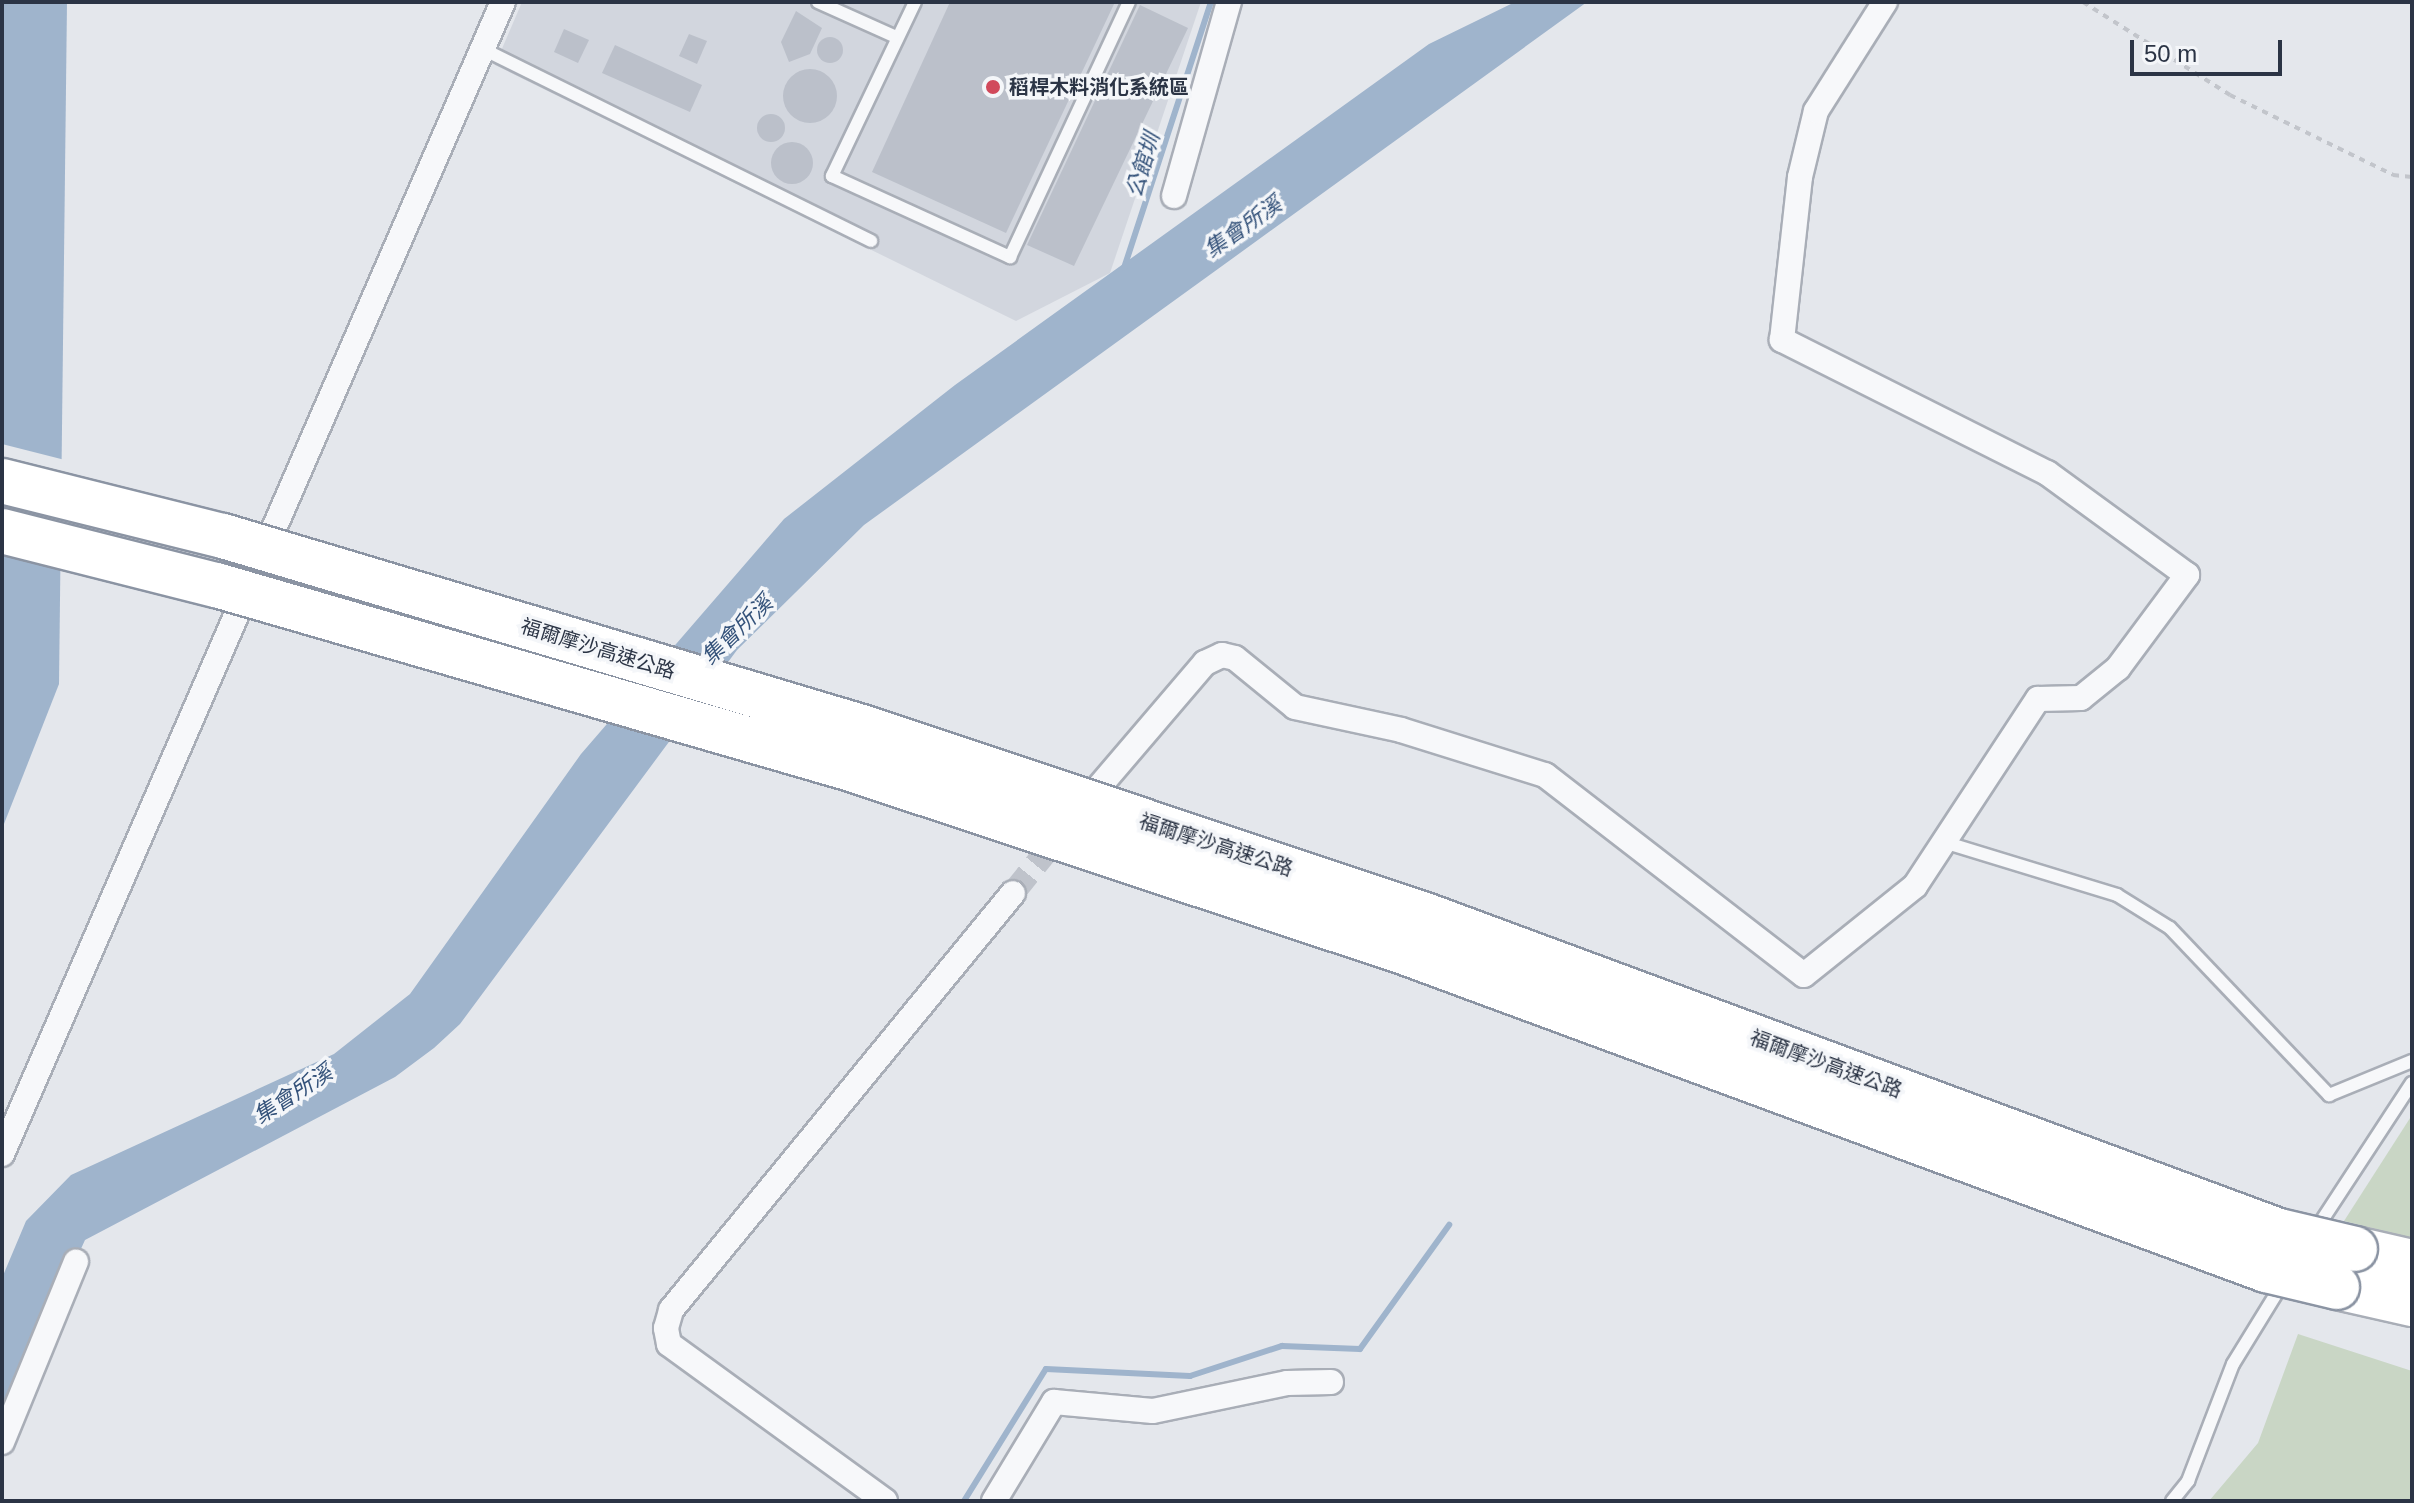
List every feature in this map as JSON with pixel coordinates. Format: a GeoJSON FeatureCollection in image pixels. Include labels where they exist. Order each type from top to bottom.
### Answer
{"type":"FeatureCollection","features":[{"type":"Feature","properties":{"kind":"highway","name":"福爾摩沙高速公路"},"geometry":{"type":"LineString","coordinates":[[2,481],[223,536],[865,728],[1425,915],[2279,1231],[2412,1262]]}},
{"type":"Feature","properties":{"kind":"highway","name":"福爾摩沙高速公路"},"geometry":{"type":"LineString","coordinates":[[2,531],[216,585],[848,768],[1404,952],[2266,1270],[2412,1304]]}},
{"type":"Feature","properties":{"kind":"street"},"geometry":{"type":"LineString","coordinates":[[2,1154],[503,2]]}},
{"type":"Feature","properties":{"kind":"street"},"geometry":{"type":"LineString","coordinates":[[1174,196],[1229,2]]}},
{"type":"Feature","properties":{"kind":"street"},"geometry":{"type":"LineString","coordinates":[[1081,808],[1205,663],[1222,655],[1235,658],[1295,707],[1401,730],[1545,775],[1804,975],[1915,886],[1947,843],[2038,699],[2081,698],[2118,668],[2187,575],[2047,473],[1782,340],[1800,177],[1816,111],[1885,2]]}},
{"type":"Feature","properties":{"kind":"street"},"geometry":{"type":"LineString","coordinates":[[885,1501],[669,1344],[666,1328],[671,1310],[1013,893]]}},
{"type":"Feature","properties":{"kind":"street"},"geometry":{"type":"LineString","coordinates":[[2,1442],[76,1262]]}},
{"type":"Feature","properties":{"kind":"street"},"geometry":{"type":"LineString","coordinates":[[994,1501],[1054,1402],[1153,1411],[1287,1383],[1331,1382]]}},
{"type":"Feature","properties":{"kind":"lane"},"geometry":{"type":"LineString","coordinates":[[818,2],[896,37]]}},
{"type":"Feature","properties":{"kind":"lane"},"geometry":{"type":"LineString","coordinates":[[915,2],[832,176],[1010,257],[1129,2]]}},
{"type":"Feature","properties":{"kind":"lane"},"geometry":{"type":"LineString","coordinates":[[483,49],[871,241]]}},
{"type":"Feature","properties":{"kind":"lane"},"geometry":{"type":"LineString","coordinates":[[1947,843],[2117,895],[2170,928],[2329,1095],[2412,1061]]}},
{"type":"Feature","properties":{"kind":"lane"},"geometry":{"type":"LineString","coordinates":[[2172,1501],[2188,1481],[2233,1364],[2412,1083]]}},
{"type":"Feature","properties":{"kind":"path"},"geometry":{"type":"LineString","coordinates":[[2083,2],[2230,95],[2393,175],[2412,177]]}},
{"type":"Feature","properties":{"kind":"shaded area"},"geometry":{"type":"Polygon","coordinates":[[[522,2],[1201,2],[1110,273],[1016,321],[495,65],[522,2]]]}},
{"type":"Feature","properties":{"kind":"green space"},"geometry":{"type":"Polygon","coordinates":[[[2412,1115],[2412,1238],[2344,1221],[2412,1115]]]}},
{"type":"Feature","properties":{"kind":"green space"},"geometry":{"type":"Polygon","coordinates":[[[2298,1334],[2412,1371],[2412,1501],[2209,1501],[2258,1443],[2298,1334]]]}},
{"type":"Feature","properties":{"kind":"water"},"geometry":{"type":"Polygon","coordinates":[[[2,2],[67,2],[59,684],[2,829],[2,2]]]}},
{"type":"Feature","properties":{"kind":"water","name":"集會所溪"},"geometry":{"type":"Polygon","coordinates":[[[1515,2],[1587,2],[864,525],[737,650],[460,1024],[434,1048],[395,1077],[85,1240],[2,1422],[2,1278],[26,1221],[71,1175],[334,1054],[410,994],[581,754],[784,519],[955,385],[1429,44],[1515,2]]]}},
{"type":"Feature","properties":{"kind":"pier"},"geometry":{"type":"Polygon","coordinates":[[[2,444],[65,460],[64,562],[2,546],[2,444]]]}},
{"type":"Feature","properties":{"kind":"building","name":"稻桿木料消化系統區"},"geometry":{"type":"Polygon","coordinates":[[[950,2],[1115,2],[1006,233],[872,172],[950,2]]]}},
{"type":"Feature","properties":{"kind":"building"},"geometry":{"type":"Polygon","coordinates":[[[1140,5],[1188,28],[1074,266],[1027,245],[1140,5]]]}},
{"type":"Feature","properties":{"kind":"building"},"geometry":{"type":"Polygon","coordinates":[[[796,11],[822,28],[810,54],[789,62],[781,42],[796,11]]]}},
{"type":"Feature","properties":{"kind":"building"},"geometry":{"type":"Polygon","coordinates":[[[564,29],[589,40],[578,63],[554,52],[564,29]]]}},
{"type":"Feature","properties":{"kind":"building"},"geometry":{"type":"Polygon","coordinates":[[[689,34],[707,41],[697,64],[679,56],[689,34]]]}},
{"type":"Feature","properties":{"kind":"building"},"geometry":{"type":"Polygon","coordinates":[[[830,37],[840,40],[843,50],[840,60],[830,63],[820,60],[817,50],[820,40],[830,37]]]}},
{"type":"Feature","properties":{"kind":"building"},"geometry":{"type":"Polygon","coordinates":[[[615,45],[702,85],[690,112],[602,73],[615,45]]]}},
{"type":"Feature","properties":{"kind":"building"},"geometry":{"type":"Polygon","coordinates":[[[810,69],[829,77],[837,96],[829,115],[810,123],[791,115],[783,96],[791,77],[810,69]]]}},
{"type":"Feature","properties":{"kind":"building"},"geometry":{"type":"Polygon","coordinates":[[[771,114],[781,118],[785,128],[781,138],[771,142],[761,138],[757,128],[761,118],[771,114]]]}},
{"type":"Feature","properties":{"kind":"building"},"geometry":{"type":"Polygon","coordinates":[[[792,142],[807,148],[813,163],[807,178],[792,184],[777,178],[771,163],[777,148],[792,142]]]}},
{"type":"Feature","properties":{"kind":"waterway","name":"公館圳"},"geometry":{"type":"LineString","coordinates":[[1124,268],[1211,2]]}},
{"type":"Feature","properties":{"kind":"waterway"},"geometry":{"type":"LineString","coordinates":[[964,1501],[1046,1369],[1190,1376],[1282,1346],[1360,1349],[1449,1225]]}},
{"type":"Feature","properties":{"kind":"tunnel"},"geometry":{"type":"LineString","coordinates":[[1013,893],[1062,832]]}},
{"type":"Feature","properties":{"kind":"place","name":"稻桿木料消化系統區"},"geometry":{"type":"Point","coordinates":[993,87]}}]}
